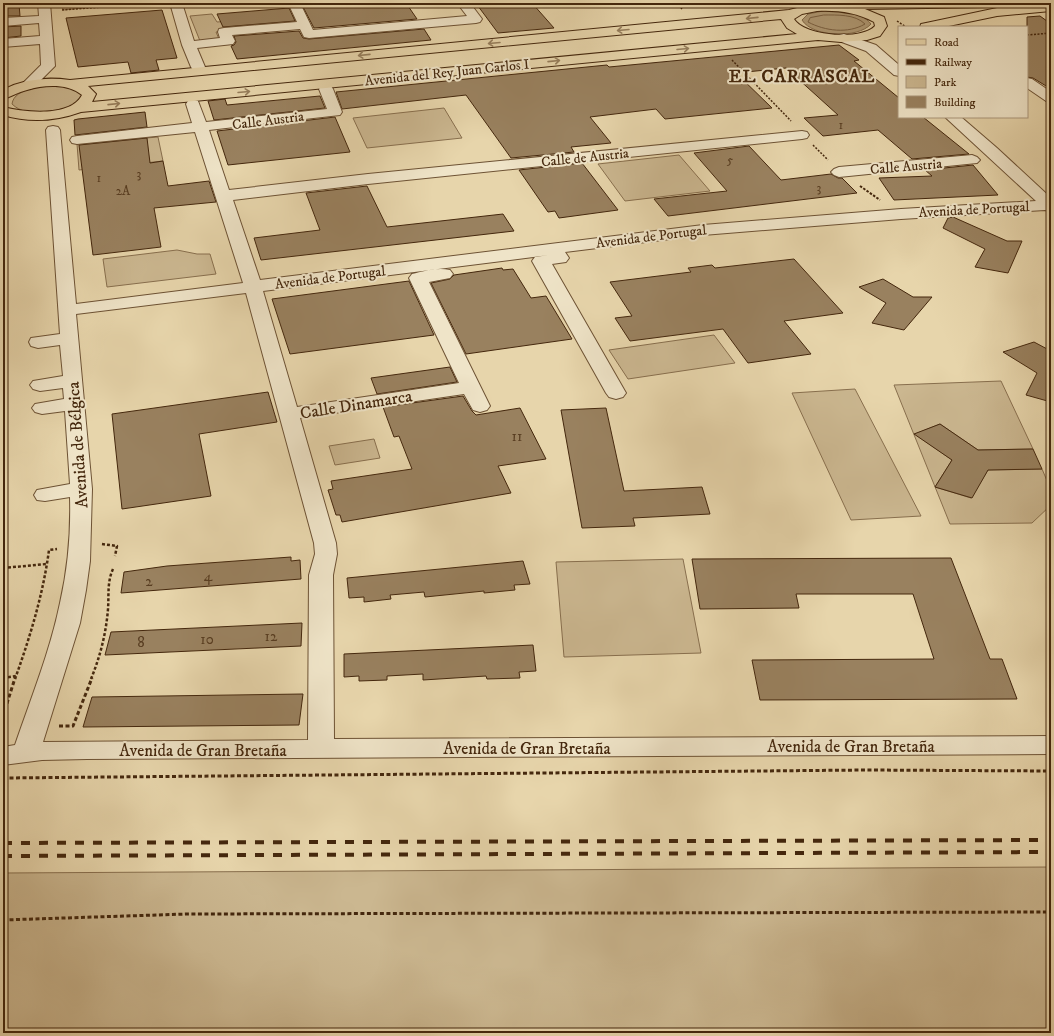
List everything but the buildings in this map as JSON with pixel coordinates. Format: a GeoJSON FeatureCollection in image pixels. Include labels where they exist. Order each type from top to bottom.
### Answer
{"type":"FeatureCollection","features":[{"type":"Feature","properties":{"kind":"main road"},"geometry":{"type":"LineString","coordinates":[[838,7],[872,4],[989,3]]}},
{"type":"Feature","properties":{"kind":"main road","name":"Avenida del Rey Juan Carlos I"},"geometry":{"type":"LineString","coordinates":[[24,86],[791,14],[815,5],[838,7]]}},
{"type":"Feature","properties":{"kind":"main road"},"geometry":{"type":"LineString","coordinates":[[838,7],[871,14],[880,20],[881,26],[873,33]]}},
{"type":"Feature","properties":{"kind":"main road"},"geometry":{"type":"LineString","coordinates":[[931,26],[997,12],[1051,7]]}},
{"type":"Feature","properties":{"kind":"main road"},"geometry":{"type":"LineString","coordinates":[[791,14],[787,18],[788,24],[794,29],[819,36],[856,38],[873,33],[891,31]]}},
{"type":"Feature","properties":{"kind":"main road","name":"Avenida del Rey Juan Carlos I"},"geometry":{"type":"LineString","coordinates":[[27,116],[71,110],[819,36]]}},
{"type":"Feature","properties":{"kind":"main road"},"geometry":{"type":"LineString","coordinates":[[66,83],[86,89],[89,94],[88,99],[84,104],[71,110]]}},
{"type":"Feature","properties":{"kind":"main road"},"geometry":{"type":"LineString","coordinates":[[3,86],[24,86]]}},
{"type":"Feature","properties":{"kind":"main road"},"geometry":{"type":"LineString","coordinates":[[3,95],[24,86]]}},
{"type":"Feature","properties":{"kind":"main road"},"geometry":{"type":"LineString","coordinates":[[3,111],[27,116]]}},
{"type":"Feature","properties":{"kind":"main road"},"geometry":{"type":"LineString","coordinates":[[3,120],[27,116]]}},
{"type":"Feature","properties":{"kind":"street"},"geometry":{"type":"LineString","coordinates":[[44,3],[48,66],[66,83]]}},
{"type":"Feature","properties":{"kind":"street"},"geometry":{"type":"LineString","coordinates":[[294,3],[306,29]]}},
{"type":"Feature","properties":{"kind":"street"},"geometry":{"type":"LineString","coordinates":[[189,45],[228,41],[224,32],[306,29],[476,19],[463,3]]}},
{"type":"Feature","properties":{"kind":"street"},"geometry":{"type":"LineString","coordinates":[[177,4],[189,45],[198,67]]}},
{"type":"Feature","properties":{"kind":"street"},"geometry":{"type":"LineString","coordinates":[[3,22],[45,19]]}},
{"type":"Feature","properties":{"kind":"street"},"geometry":{"type":"LineString","coordinates":[[871,48],[873,33]]}},
{"type":"Feature","properties":{"kind":"street"},"geometry":{"type":"LineString","coordinates":[[844,38],[871,48],[898,71]]}},
{"type":"Feature","properties":{"kind":"street"},"geometry":{"type":"LineString","coordinates":[[3,43],[47,39]]}},
{"type":"Feature","properties":{"kind":"street"},"geometry":{"type":"LineString","coordinates":[[24,86],[48,66]]}},
{"type":"Feature","properties":{"kind":"street"},"geometry":{"type":"LineString","coordinates":[[1028,83],[1051,98]]}},
{"type":"Feature","properties":{"kind":"street","name":"Calle Austria"},"geometry":{"type":"LineString","coordinates":[[77,140],[201,128],[335,112],[326,89]]}},
{"type":"Feature","properties":{"kind":"street"},"geometry":{"type":"LineString","coordinates":[[193,104],[253,286]]}},
{"type":"Feature","properties":{"kind":"street"},"geometry":{"type":"LineString","coordinates":[[27,116],[53,130],[71,110]]}},
{"type":"Feature","properties":{"kind":"street"},"geometry":{"type":"LineString","coordinates":[[953,118],[992,151],[1051,206]]}},
{"type":"Feature","properties":{"kind":"street","name":"Avenida de Bélgica"},"geometry":{"type":"LineString","coordinates":[[14,754],[57,661],[72,605],[80,546],[81,490],[53,130]]}},
{"type":"Feature","properties":{"kind":"street","name":"Calle de Austria"},"geometry":{"type":"LineString","coordinates":[[223,196],[368,179],[802,135]]}},
{"type":"Feature","properties":{"kind":"street","name":"Calle Austria"},"geometry":{"type":"LineString","coordinates":[[839,172],[972,160]]}},
{"type":"Feature","properties":{"kind":"street","name":"Avenida de Portugal"},"geometry":{"type":"LineString","coordinates":[[67,310],[253,286],[547,255],[704,230],[796,221],[950,210],[1051,206]]}},
{"type":"Feature","properties":{"kind":"street"},"geometry":{"type":"LineString","coordinates":[[480,406],[469,387],[418,278],[547,255],[616,393]]}},
{"type":"Feature","properties":{"kind":"street","name":"Avenida de Portugal"},"geometry":{"type":"LineString","coordinates":[[253,286],[289,414]]}},
{"type":"Feature","properties":{"kind":"street"},"geometry":{"type":"LineString","coordinates":[[38,342],[70,338]]}},
{"type":"Feature","properties":{"kind":"street"},"geometry":{"type":"LineString","coordinates":[[40,385],[73,381]]}},
{"type":"Feature","properties":{"kind":"street","name":"Calle Dinamarca"},"geometry":{"type":"LineString","coordinates":[[321,749],[322,575],[326,554],[325,543],[289,414],[469,387]]}},
{"type":"Feature","properties":{"kind":"street"},"geometry":{"type":"LineString","coordinates":[[42,408],[75,404]]}},
{"type":"Feature","properties":{"kind":"street"},"geometry":{"type":"LineString","coordinates":[[45,495],[81,490]]}},
{"type":"Feature","properties":{"kind":"street","name":"Avenida de Gran Bretaña"},"geometry":{"type":"LineString","coordinates":[[14,754],[87,750],[1051,745]]}},
{"type":"Feature","properties":{"kind":"path"},"geometry":{"type":"LineString","coordinates":[[61,10],[118,6],[118,3]]}},
{"type":"Feature","properties":{"kind":"path"},"geometry":{"type":"LineString","coordinates":[[1028,35],[1051,33]]}},
{"type":"Feature","properties":{"kind":"path"},"geometry":{"type":"LineString","coordinates":[[106,544],[117,546],[115,556]]}},
{"type":"Feature","properties":{"kind":"path"},"geometry":{"type":"LineString","coordinates":[[3,568],[47,564],[35,617],[3,716]]}},
{"type":"Feature","properties":{"kind":"path"},"geometry":{"type":"LineString","coordinates":[[60,726],[72,726],[101,655],[108,610],[109,577],[113,569]]}},
{"type":"Feature","properties":{"kind":"path"},"geometry":{"type":"LineString","coordinates":[[3,678],[16,676]]}},
{"type":"Feature","properties":{"kind":"path"},"geometry":{"type":"LineString","coordinates":[[3,778],[858,770],[1051,771]]}},
{"type":"Feature","properties":{"kind":"path"},"geometry":{"type":"LineString","coordinates":[[3,920],[187,914],[1051,912]]}},
{"type":"Feature","properties":{"kind":"green space"},"geometry":{"type":"Polygon","coordinates":[[[62,3],[115,3],[116,5],[63,10],[62,3]]]}},
{"type":"Feature","properties":{"kind":"green space"},"geometry":{"type":"Polygon","coordinates":[[[212,14],[217,22],[294,16],[298,24],[216,32],[219,39],[200,41],[190,16],[212,14]]]}},
{"type":"Feature","properties":{"kind":"green space"},"geometry":{"type":"Polygon","coordinates":[[[60,85],[84,92],[79,104],[54,111],[35,113],[19,109],[12,104],[14,98],[19,94],[32,88],[60,85]]]}},
{"type":"Feature","properties":{"kind":"green space"},"geometry":{"type":"Polygon","coordinates":[[[444,108],[462,138],[367,148],[353,118],[444,108]]]}},
{"type":"Feature","properties":{"kind":"green space"},"geometry":{"type":"Polygon","coordinates":[[[158,137],[163,161],[79,170],[77,144],[158,137]]]}},
{"type":"Feature","properties":{"kind":"green space"},"geometry":{"type":"Polygon","coordinates":[[[679,155],[710,191],[625,201],[598,164],[679,155]]]}},
{"type":"Feature","properties":{"kind":"green space"},"geometry":{"type":"Polygon","coordinates":[[[177,250],[197,254],[210,254],[216,274],[107,287],[103,259],[177,250]]]}},
{"type":"Feature","properties":{"kind":"green space"},"geometry":{"type":"Polygon","coordinates":[[[714,335],[735,363],[628,379],[609,350],[714,335]]]}},
{"type":"Feature","properties":{"kind":"green space"},"geometry":{"type":"Polygon","coordinates":[[[1001,381],[1033,449],[978,450],[940,424],[915,434],[952,460],[935,487],[894,385],[1001,381]]]}},
{"type":"Feature","properties":{"kind":"green space"},"geometry":{"type":"Polygon","coordinates":[[[855,389],[921,516],[851,520],[792,393],[855,389]]]}},
{"type":"Feature","properties":{"kind":"green space"},"geometry":{"type":"Polygon","coordinates":[[[374,439],[380,458],[335,465],[329,446],[374,439]]]}},
{"type":"Feature","properties":{"kind":"green space"},"geometry":{"type":"Polygon","coordinates":[[[1042,469],[1051,490],[1051,505],[1032,523],[950,524],[935,487],[971,498],[988,470],[1042,469]]]}},
{"type":"Feature","properties":{"kind":"green space"},"geometry":{"type":"Polygon","coordinates":[[[683,559],[701,653],[564,657],[556,562],[683,559]]]}},
{"type":"Feature","properties":{"kind":"green space"},"geometry":{"type":"Polygon","coordinates":[[[1051,867],[1051,1033],[3,1033],[3,873],[1051,867]]]}},
{"type":"Feature","properties":{"kind":"water"},"geometry":{"type":"Polygon","coordinates":[[[823,11],[849,12],[861,16],[871,24],[865,29],[856,32],[835,34],[815,30],[807,26],[802,20],[808,14],[823,11]]]}},
{"type":"Feature","properties":{"kind":"railway"},"geometry":{"type":"LineString","coordinates":[[3,843],[1051,840]]}},
{"type":"Feature","properties":{"kind":"railway"},"geometry":{"type":"LineString","coordinates":[[3,856],[1051,852]]}},
{"type":"Feature","properties":{"kind":"district","name":"EL CARRASCAL"},"geometry":{"type":"Point","coordinates":[802,76]}}]}
